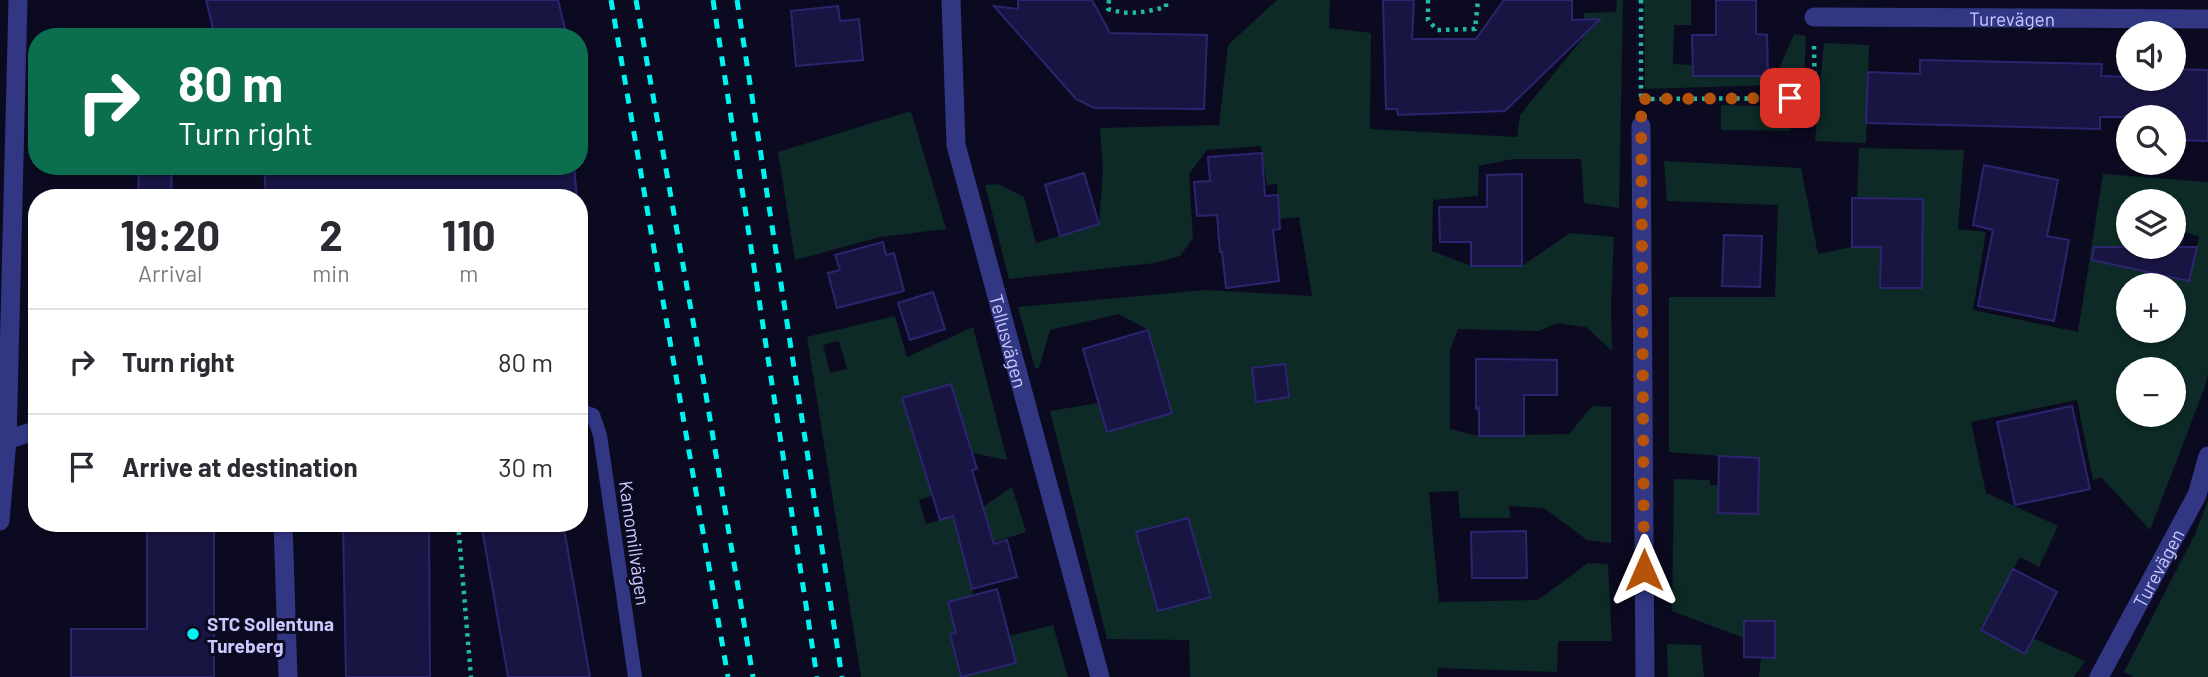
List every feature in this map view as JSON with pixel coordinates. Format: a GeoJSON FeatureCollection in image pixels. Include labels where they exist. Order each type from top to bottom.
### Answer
{"type":"FeatureCollection","features":[{"type":"Feature","properties":{"kind":"street"},"geometry":{"type":"LineString","coordinates":[[0,521],[18,0]]}},
{"type":"Feature","properties":{"kind":"street","name":"Tellusvägen"},"geometry":{"type":"LineString","coordinates":[[951,0],[956,145],[1100,677]]}},
{"type":"Feature","properties":{"kind":"street","name":"Turevägen"},"geometry":{"type":"LineString","coordinates":[[1814,17],[2208,19]]}},
{"type":"Feature","properties":{"kind":"street"},"geometry":{"type":"LineString","coordinates":[[1641,126],[1645,677]]}},
{"type":"Feature","properties":{"kind":"street"},"geometry":{"type":"LineString","coordinates":[[3,440],[28,433]]}},
{"type":"Feature","properties":{"kind":"street","name":"Turevägen"},"geometry":{"type":"LineString","coordinates":[[2099,677],[2197,495],[2208,456]]}},
{"type":"Feature","properties":{"kind":"street"},"geometry":{"type":"LineString","coordinates":[[283,532],[288,677]]}},
{"type":"Feature","properties":{"kind":"lane","name":"Kamomillvägen"},"geometry":{"type":"LineString","coordinates":[[588,417],[602,448],[635,677]]}},
{"type":"Feature","properties":{"kind":"path"},"geometry":{"type":"LineString","coordinates":[[1109,0],[1108,9],[1121,13],[1143,13],[1166,7],[1166,0]]}},
{"type":"Feature","properties":{"kind":"path"},"geometry":{"type":"LineString","coordinates":[[1428,0],[1428,20],[1437,30],[1475,29],[1478,0]]}},
{"type":"Feature","properties":{"kind":"path"},"geometry":{"type":"LineString","coordinates":[[1641,0],[1641,126]]}},
{"type":"Feature","properties":{"kind":"path"},"geometry":{"type":"LineString","coordinates":[[1641,99],[1815,98],[1814,17]]}},
{"type":"Feature","properties":{"kind":"path"},"geometry":{"type":"LineString","coordinates":[[459,532],[471,677]]}},
{"type":"Feature","properties":{"kind":"green space"},"geometry":{"type":"Polygon","coordinates":[[[1277,0],[1330,0],[1329,28],[1371,33],[1370,129],[1517,137],[1520,115],[1582,39],[1584,13],[1616,12],[1617,0],[1623,0],[1619,208],[1584,203],[1581,159],[1513,159],[1479,166],[1478,196],[1433,200],[1432,251],[1471,266],[1522,266],[1570,233],[1614,237],[1612,351],[1586,327],[1557,323],[1539,331],[1458,329],[1450,350],[1450,429],[1479,436],[1569,434],[1592,406],[1611,407],[1611,543],[1587,540],[1544,508],[1509,506],[1510,518],[1460,518],[1458,491],[1429,492],[1439,602],[1538,600],[1588,563],[1608,564],[1612,641],[1558,641],[1557,672],[1438,668],[1437,677],[1190,677],[1189,640],[1107,639],[1050,411],[1098,403],[1107,431],[1172,412],[1148,330],[1119,314],[1050,330],[1039,368],[1035,368],[1018,307],[1206,290],[1312,296],[1299,217],[1279,219],[1277,184],[1267,185],[1261,146],[1207,150],[1189,174],[1193,238],[1180,256],[1155,263],[1009,279],[985,185],[998,184],[1024,197],[1036,243],[1099,224],[1103,171],[1100,128],[1219,125],[1228,45],[1277,0]],[[1188,518],[1136,532],[1159,611],[1210,596],[1188,518]]]}},
{"type":"Feature","properties":{"kind":"green space"},"geometry":{"type":"Polygon","coordinates":[[[1644,0],[1691,0],[1691,25],[1674,25],[1673,64],[1692,65],[1692,76],[1768,76],[1777,73],[1794,34],[1806,36],[1804,84],[1645,89],[1644,0]]]}},
{"type":"Feature","properties":{"kind":"green space"},"geometry":{"type":"Polygon","coordinates":[[[1824,43],[1869,45],[1866,143],[1815,141],[1824,43]]]}},
{"type":"Feature","properties":{"kind":"green space"},"geometry":{"type":"Polygon","coordinates":[[[1721,105],[1791,107],[1791,131],[1721,130],[1721,105]]]}},
{"type":"Feature","properties":{"kind":"green space"},"geometry":{"type":"Polygon","coordinates":[[[911,111],[946,229],[880,237],[795,260],[778,152],[911,111]]]}},
{"type":"Feature","properties":{"kind":"green space"},"geometry":{"type":"Polygon","coordinates":[[[1859,148],[1964,150],[1958,229],[1986,232],[1973,310],[2078,332],[2103,174],[2208,182],[2206,384],[2150,530],[2101,477],[2093,480],[2077,400],[1971,422],[1986,493],[2058,526],[2039,567],[2020,557],[1981,630],[2024,654],[2033,638],[2085,661],[2074,677],[1759,677],[1761,658],[1775,658],[1774,621],[1744,621],[1744,638],[1672,611],[1674,479],[1710,480],[1710,485],[1718,485],[1719,513],[1758,513],[1759,459],[1669,452],[1669,297],[1775,297],[1778,205],[1667,201],[1664,161],[1801,168],[1818,254],[1852,247],[1881,247],[1880,287],[1922,288],[1923,199],[1857,198],[1859,148]],[[2116,189],[2116,259],[2137,259],[2135,269],[2153,273],[2116,273],[2116,343],[2186,343],[2186,280],[2189,281],[2199,236],[2186,233],[2186,189],[2116,189]]]}},
{"type":"Feature","properties":{"kind":"green space"},"geometry":{"type":"Polygon","coordinates":[[[895,316],[907,357],[973,327],[1007,460],[972,453],[951,384],[903,398],[929,484],[935,495],[919,500],[926,524],[983,507],[1012,487],[1026,532],[963,552],[973,595],[948,602],[956,633],[951,634],[1016,662],[1009,636],[1053,625],[1068,677],[861,677],[807,337],[895,316]],[[839,341],[823,345],[830,373],[847,369],[839,341]]]}},
{"type":"Feature","properties":{"kind":"green space"},"geometry":{"type":"Polygon","coordinates":[[[2208,501],[2208,677],[2133,677],[2124,672],[2195,534],[2208,501]]]}},
{"type":"Feature","properties":{"kind":"green space"},"geometry":{"type":"Polygon","coordinates":[[[1667,644],[1701,645],[1704,677],[1668,677],[1667,644]]]}},
{"type":"Feature","properties":{"kind":"building"},"geometry":{"type":"Polygon","coordinates":[[[206,0],[558,0],[565,28],[213,28],[206,0]]]}},
{"type":"Feature","properties":{"kind":"building"},"geometry":{"type":"Polygon","coordinates":[[[1018,0],[1092,0],[1110,33],[1207,35],[1204,109],[1094,108],[1076,99],[994,6],[1018,9],[1018,0]]]}},
{"type":"Feature","properties":{"kind":"building"},"geometry":{"type":"Polygon","coordinates":[[[1383,0],[1414,0],[1412,39],[1476,39],[1504,0],[1572,0],[1572,20],[1600,19],[1505,111],[1398,115],[1397,109],[1386,109],[1383,0]]]}},
{"type":"Feature","properties":{"kind":"building"},"geometry":{"type":"Polygon","coordinates":[[[1716,0],[1756,0],[1756,34],[1767,35],[1768,76],[1693,76],[1692,35],[1716,35],[1716,0]]]}},
{"type":"Feature","properties":{"kind":"building"},"geometry":{"type":"Polygon","coordinates":[[[838,6],[840,21],[859,19],[863,60],[796,66],[791,11],[838,6]]]}},
{"type":"Feature","properties":{"kind":"building"},"geometry":{"type":"Polygon","coordinates":[[[1920,60],[2102,64],[2101,76],[2116,77],[2116,91],[2186,91],[2186,69],[2208,70],[2208,141],[2186,140],[2186,105],[2116,105],[2116,117],[2100,117],[2100,129],[1866,123],[1868,72],[1920,74],[1920,60]]]}},
{"type":"Feature","properties":{"kind":"building"},"geometry":{"type":"Polygon","coordinates":[[[1262,153],[1265,196],[1278,195],[1280,229],[1273,230],[1279,281],[1226,288],[1217,215],[1197,216],[1194,182],[1210,181],[1208,157],[1262,153]]]}},
{"type":"Feature","properties":{"kind":"building"},"geometry":{"type":"Polygon","coordinates":[[[1984,165],[2058,180],[2047,236],[2069,240],[2054,321],[1978,306],[1993,230],[1973,225],[1984,165]]]}},
{"type":"Feature","properties":{"kind":"building"},"geometry":{"type":"Polygon","coordinates":[[[1084,173],[1099,224],[1060,236],[1045,185],[1084,173]]]}},
{"type":"Feature","properties":{"kind":"building"},"geometry":{"type":"Polygon","coordinates":[[[1522,174],[1522,266],[1471,266],[1471,242],[1440,242],[1439,207],[1487,207],[1487,175],[1522,174]]]}},
{"type":"Feature","properties":{"kind":"building"},"geometry":{"type":"Polygon","coordinates":[[[139,175],[172,175],[171,189],[138,189],[139,175]]]}},
{"type":"Feature","properties":{"kind":"building"},"geometry":{"type":"Polygon","coordinates":[[[265,175],[575,175],[576,189],[265,189],[265,175]]]}},
{"type":"Feature","properties":{"kind":"building"},"geometry":{"type":"Polygon","coordinates":[[[1852,198],[1923,199],[1922,288],[1880,288],[1881,247],[1852,247],[1852,198]]]}},
{"type":"Feature","properties":{"kind":"building"},"geometry":{"type":"Polygon","coordinates":[[[1724,235],[1762,236],[1760,287],[1722,286],[1724,235]]]}},
{"type":"Feature","properties":{"kind":"building"},"geometry":{"type":"Polygon","coordinates":[[[883,242],[886,255],[894,253],[904,291],[837,308],[828,273],[840,270],[835,255],[883,242]]]}},
{"type":"Feature","properties":{"kind":"building"},"geometry":{"type":"Polygon","coordinates":[[[2094,247],[2116,247],[2116,259],[2186,259],[2186,247],[2197,247],[2189,281],[2186,280],[2186,273],[2152,273],[2092,260],[2094,247]]]}},
{"type":"Feature","properties":{"kind":"building"},"geometry":{"type":"Polygon","coordinates":[[[933,292],[945,329],[910,340],[898,303],[933,292]]]}},
{"type":"Feature","properties":{"kind":"building"},"geometry":{"type":"Polygon","coordinates":[[[1148,330],[1172,413],[1107,432],[1083,349],[1148,330]]]}},
{"type":"Feature","properties":{"kind":"building"},"geometry":{"type":"Polygon","coordinates":[[[1476,359],[1557,360],[1557,395],[1524,395],[1524,436],[1479,436],[1476,359]]]}},
{"type":"Feature","properties":{"kind":"building"},"geometry":{"type":"Polygon","coordinates":[[[1285,364],[1289,397],[1256,402],[1252,368],[1285,364]]]}},
{"type":"Feature","properties":{"kind":"building"},"geometry":{"type":"Polygon","coordinates":[[[951,384],[977,469],[972,470],[994,544],[1007,540],[1017,577],[972,589],[953,516],[940,520],[902,398],[951,384]]]}},
{"type":"Feature","properties":{"kind":"building"},"geometry":{"type":"Polygon","coordinates":[[[2072,406],[2090,489],[2015,505],[1997,422],[2072,406]]]}},
{"type":"Feature","properties":{"kind":"building"},"geometry":{"type":"Polygon","coordinates":[[[1719,456],[1759,458],[1758,514],[1718,513],[1719,456]]]}},
{"type":"Feature","properties":{"kind":"building"},"geometry":{"type":"Polygon","coordinates":[[[1188,518],[1211,597],[1158,611],[1136,532],[1188,518]]]}},
{"type":"Feature","properties":{"kind":"building"},"geometry":{"type":"Polygon","coordinates":[[[1526,531],[1527,578],[1472,578],[1471,532],[1526,531]]]}},
{"type":"Feature","properties":{"kind":"building"},"geometry":{"type":"Polygon","coordinates":[[[147,532],[214,532],[214,677],[71,677],[71,629],[147,629],[147,532]]]}},
{"type":"Feature","properties":{"kind":"building"},"geometry":{"type":"Polygon","coordinates":[[[343,532],[429,532],[430,677],[346,677],[343,532]]]}},
{"type":"Feature","properties":{"kind":"building"},"geometry":{"type":"Polygon","coordinates":[[[483,532],[565,532],[590,677],[508,677],[483,532]]]}},
{"type":"Feature","properties":{"kind":"building"},"geometry":{"type":"Polygon","coordinates":[[[2013,569],[2057,592],[2025,654],[1981,630],[2013,569]]]}},
{"type":"Feature","properties":{"kind":"building"},"geometry":{"type":"Polygon","coordinates":[[[997,589],[1016,663],[961,677],[950,634],[956,633],[948,602],[997,589]]]}},
{"type":"Feature","properties":{"kind":"building"},"geometry":{"type":"Polygon","coordinates":[[[1744,621],[1775,621],[1775,658],[1744,657],[1744,621]]]}},
{"type":"Feature","properties":{"kind":"railway"},"geometry":{"type":"LineString","coordinates":[[611,0],[728,677]]}},
{"type":"Feature","properties":{"kind":"railway"},"geometry":{"type":"LineString","coordinates":[[636,0],[753,677]]}},
{"type":"Feature","properties":{"kind":"railway"},"geometry":{"type":"LineString","coordinates":[[713,0],[817,677]]}},
{"type":"Feature","properties":{"kind":"railway"},"geometry":{"type":"LineString","coordinates":[[737,0],[842,677]]}},
{"type":"Feature","properties":{"kind":"place","name":"STC Sollentuna Tureberg"},"geometry":{"type":"Point","coordinates":[193,634]}},
{"type":"Feature","properties":{"kind":"route"},"geometry":{"type":"LineString","coordinates":[[1644,570],[1641,99],[1790,98]]}}]}
